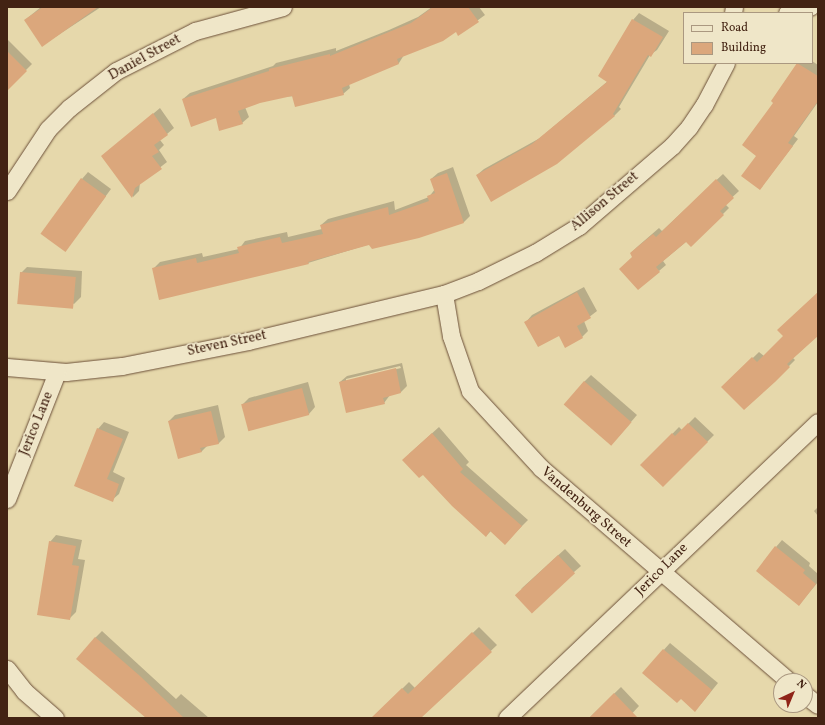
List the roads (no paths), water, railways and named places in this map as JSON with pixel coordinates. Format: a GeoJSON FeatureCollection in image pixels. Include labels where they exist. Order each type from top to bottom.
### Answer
{"type":"FeatureCollection","features":[{"type":"Feature","properties":{"kind":"street","name":"Daniel Street"},"geometry":{"type":"LineString","coordinates":[[7,192],[48,129],[69,108],[116,71],[195,31],[241,12],[283,7]]}},
{"type":"Feature","properties":{"kind":"street"},"geometry":{"type":"LineString","coordinates":[[791,12],[810,7]]}},
{"type":"Feature","properties":{"kind":"street","name":"Allison Street"},"geometry":{"type":"LineString","coordinates":[[444,294],[478,281],[535,253],[578,226],[672,146],[689,127],[725,64]]}},
{"type":"Feature","properties":{"kind":"street","name":"Steven Street"},"geometry":{"type":"LineString","coordinates":[[7,367],[58,372],[122,366],[248,341],[444,294]]}},
{"type":"Feature","properties":{"kind":"street","name":"Vandenburg Street"},"geometry":{"type":"LineString","coordinates":[[444,294],[451,336],[470,391],[541,468],[661,573],[780,673]]}},
{"type":"Feature","properties":{"kind":"street","name":"Jerico Lane"},"geometry":{"type":"LineString","coordinates":[[7,499],[58,372]]}},
{"type":"Feature","properties":{"kind":"street","name":"Jerico Lane"},"geometry":{"type":"LineString","coordinates":[[507,718],[818,422]]}},
{"type":"Feature","properties":{"kind":"street"},"geometry":{"type":"LineString","coordinates":[[7,669],[24,691],[55,718]]}}]}
